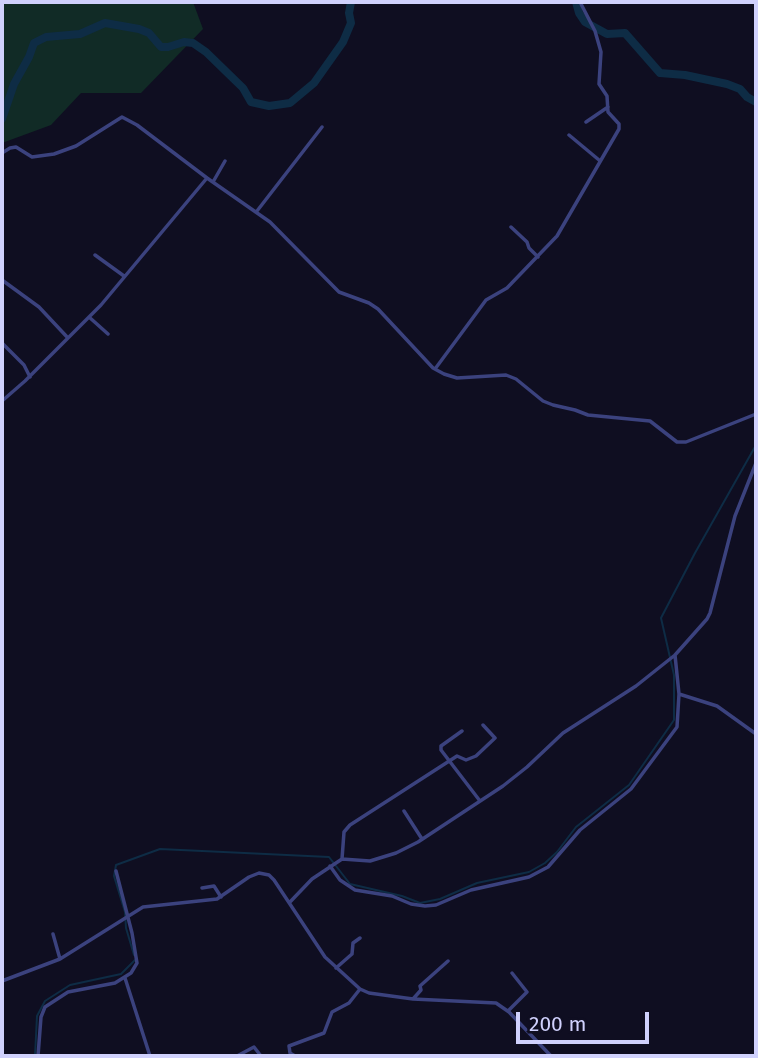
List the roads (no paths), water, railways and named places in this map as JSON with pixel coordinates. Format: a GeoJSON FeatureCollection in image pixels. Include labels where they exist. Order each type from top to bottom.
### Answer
{"type":"FeatureCollection","features":[{"type":"Feature","properties":{"kind":"street"},"geometry":{"type":"LineString","coordinates":[[435,369],[486,300],[507,288],[557,236],[619,129],[619,124],[608,112],[607,96],[599,83],[601,52],[595,31],[580,2]]}},
{"type":"Feature","properties":{"kind":"street"},"geometry":{"type":"LineString","coordinates":[[586,121],[608,107]]}},
{"type":"Feature","properties":{"kind":"street"},"geometry":{"type":"LineString","coordinates":[[2,153],[16,147],[32,157],[54,154],[76,146],[121,117],[137,125],[207,178],[257,211],[339,292],[378,309],[435,369],[444,374],[457,378],[506,375],[553,405],[588,415],[650,421],[677,442],[686,442],[756,414]]}},
{"type":"Feature","properties":{"kind":"street"},"geometry":{"type":"LineString","coordinates":[[257,211],[322,127]]}},
{"type":"Feature","properties":{"kind":"street"},"geometry":{"type":"LineString","coordinates":[[569,135],[599,160]]}},
{"type":"Feature","properties":{"kind":"street"},"geometry":{"type":"LineString","coordinates":[[213,182],[225,161]]}},
{"type":"Feature","properties":{"kind":"street"},"geometry":{"type":"LineString","coordinates":[[2,401],[30,377],[89,317],[207,178]]}},
{"type":"Feature","properties":{"kind":"street"},"geometry":{"type":"LineString","coordinates":[[511,228],[527,242],[538,257]]}},
{"type":"Feature","properties":{"kind":"street"},"geometry":{"type":"LineString","coordinates":[[95,255],[124,276]]}},
{"type":"Feature","properties":{"kind":"street"},"geometry":{"type":"LineString","coordinates":[[2,280],[39,307],[68,338]]}},
{"type":"Feature","properties":{"kind":"street"},"geometry":{"type":"LineString","coordinates":[[89,317],[108,334]]}},
{"type":"Feature","properties":{"kind":"street"},"geometry":{"type":"LineString","coordinates":[[2,343],[24,365],[30,377]]}},
{"type":"Feature","properties":{"kind":"street"},"geometry":{"type":"LineString","coordinates":[[290,902],[308,883],[341,859],[361,861],[383,858],[422,839],[527,767],[563,733],[636,686],[673,656],[710,613],[735,516],[750,485],[756,463]]}},
{"type":"Feature","properties":{"kind":"street"},"geometry":{"type":"LineString","coordinates":[[750,485],[756,485]]}},
{"type":"Feature","properties":{"kind":"street"},"geometry":{"type":"LineString","coordinates":[[331,866],[340,880],[355,890],[392,896],[411,904],[425,906],[436,905],[471,890],[519,880],[541,871],[580,830],[635,784],[677,727],[680,694],[673,656]]}},
{"type":"Feature","properties":{"kind":"street"},"geometry":{"type":"LineString","coordinates":[[680,694],[718,706],[756,734]]}},
{"type":"Feature","properties":{"kind":"street"},"geometry":{"type":"LineString","coordinates":[[341,859],[344,832],[350,825],[458,755],[467,760],[495,739],[483,725]]}},
{"type":"Feature","properties":{"kind":"street"},"geometry":{"type":"LineString","coordinates":[[462,731],[440,748],[480,801]]}},
{"type":"Feature","properties":{"kind":"street"},"geometry":{"type":"LineString","coordinates":[[404,811],[422,839]]}},
{"type":"Feature","properties":{"kind":"street"},"geometry":{"type":"LineString","coordinates":[[38,1056],[41,1017],[48,1004],[68,992],[115,983],[125,978],[137,963],[116,871]]}},
{"type":"Feature","properties":{"kind":"street"},"geometry":{"type":"LineString","coordinates":[[2,981],[60,959],[147,905],[201,902],[220,897],[259,873],[269,875],[336,968],[360,989],[369,993],[413,999],[496,1003],[508,1011],[551,1056]]}},
{"type":"Feature","properties":{"kind":"street"},"geometry":{"type":"LineString","coordinates":[[202,888],[214,886],[220,897]]}},
{"type":"Feature","properties":{"kind":"street"},"geometry":{"type":"LineString","coordinates":[[53,934],[60,959]]}},
{"type":"Feature","properties":{"kind":"street"},"geometry":{"type":"LineString","coordinates":[[336,968],[352,954],[353,943],[360,938]]}},
{"type":"Feature","properties":{"kind":"street"},"geometry":{"type":"LineString","coordinates":[[413,999],[421,990],[420,986],[448,961]]}},
{"type":"Feature","properties":{"kind":"street"},"geometry":{"type":"LineString","coordinates":[[508,1011],[527,992],[512,973]]}},
{"type":"Feature","properties":{"kind":"street"},"geometry":{"type":"LineString","coordinates":[[125,978],[150,1056]]}},
{"type":"Feature","properties":{"kind":"street"},"geometry":{"type":"LineString","coordinates":[[295,1056],[290,1053],[289,1046],[324,1033],[332,1013],[349,1003],[360,989]]}},
{"type":"Feature","properties":{"kind":"street"},"geometry":{"type":"LineString","coordinates":[[237,1056],[254,1047],[261,1056]]}},
{"type":"Feature","properties":{"kind":"waterway"},"geometry":{"type":"LineString","coordinates":[[2,119],[14,84],[34,43],[46,37],[80,34],[105,23],[149,33],[161,47],[184,42],[193,43],[243,88],[251,102],[269,106],[290,103],[314,83],[343,42],[351,23],[351,2]]}},
{"type":"Feature","properties":{"kind":"waterway"},"geometry":{"type":"LineString","coordinates":[[576,2],[585,22],[607,34],[625,33],[660,73],[727,84],[740,89],[756,102]]}},
{"type":"Feature","properties":{"kind":"waterway"},"geometry":{"type":"LineString","coordinates":[[134,955],[114,876],[116,865],[160,849],[329,857],[350,884],[420,903],[440,899],[477,883],[529,872],[545,863],[576,827],[629,785],[674,720],[674,675],[661,618],[756,445]]}},
{"type":"Feature","properties":{"kind":"waterway"},"geometry":{"type":"LineString","coordinates":[[35,1056],[37,1016],[45,1001],[70,985],[121,974],[135,960]]}}]}
